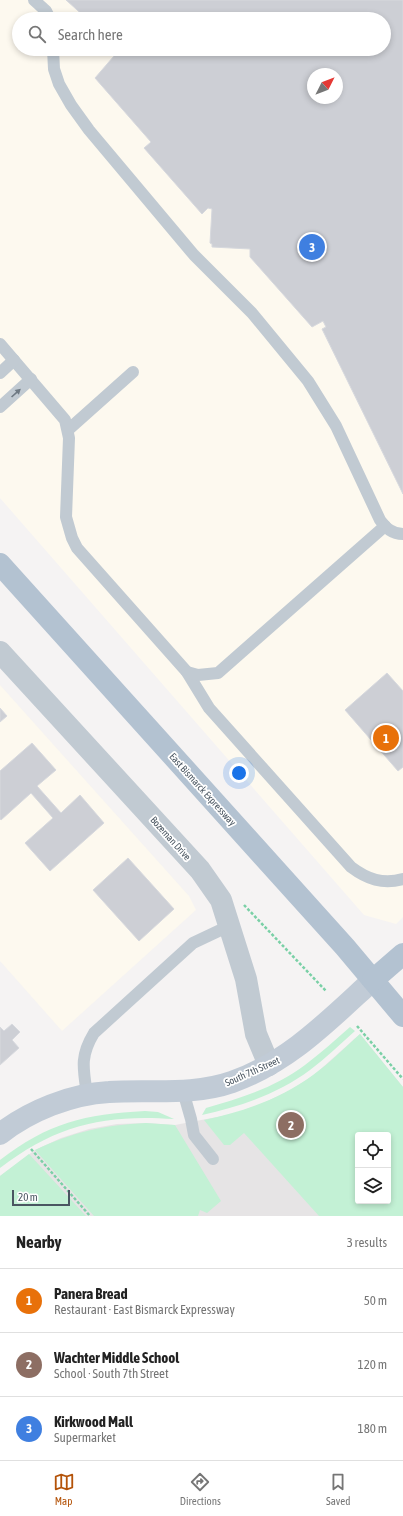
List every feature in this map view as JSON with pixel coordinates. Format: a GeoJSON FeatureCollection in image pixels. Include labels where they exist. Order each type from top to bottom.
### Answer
{"type":"FeatureCollection","features":[{"type":"Feature","properties":{"kind":"main road","name":"East Bismarck Expressway"},"geometry":{"type":"LineString","coordinates":[[0,564],[373,980],[403,1016]]}},
{"type":"Feature","properties":{"kind":"main road","name":"South 7th Street"},"geometry":{"type":"LineString","coordinates":[[373,980],[403,954]]}},
{"type":"Feature","properties":{"kind":"street","name":"Bozeman Drive"},"geometry":{"type":"LineString","coordinates":[[0,652],[200,870],[220,900],[246,979],[256,1034],[269,1065]]}},
{"type":"Feature","properties":{"kind":"street","name":"South 7th Street"},"geometry":{"type":"LineString","coordinates":[[0,1134],[14,1124],[54,1105],[87,1094],[109,1092],[183,1091],[232,1082],[289,1054],[315,1034],[373,980]]}},
{"type":"Feature","properties":{"kind":"lane"},"geometry":{"type":"LineString","coordinates":[[34,0],[46,12]]}},
{"type":"Feature","properties":{"kind":"lane"},"geometry":{"type":"LineString","coordinates":[[53,56],[54,69],[59,84],[79,117],[194,254],[252,313],[308,381],[336,426],[377,514],[385,526],[397,534],[403,534]]}},
{"type":"Feature","properties":{"kind":"lane"},"geometry":{"type":"LineString","coordinates":[[0,344],[60,412],[65,420],[68,430],[69,448],[66,517],[72,538],[84,557],[187,672],[209,708],[351,867],[373,880],[385,882],[403,879]]}},
{"type":"Feature","properties":{"kind":"lane"},"geometry":{"type":"LineString","coordinates":[[0,373],[14,360]]}},
{"type":"Feature","properties":{"kind":"lane"},"geometry":{"type":"LineString","coordinates":[[68,430],[133,372]]}},
{"type":"Feature","properties":{"kind":"lane"},"geometry":{"type":"LineString","coordinates":[[0,407],[31,379]]}},
{"type":"Feature","properties":{"kind":"lane"},"geometry":{"type":"LineString","coordinates":[[187,672],[198,675],[218,673],[385,526]]}},
{"type":"Feature","properties":{"kind":"lane"},"geometry":{"type":"LineString","coordinates":[[87,1094],[83,1068],[85,1048],[94,1033],[193,943],[229,926]]}},
{"type":"Feature","properties":{"kind":"lane"},"geometry":{"type":"LineString","coordinates":[[183,1091],[194,1135],[213,1159]]}},
{"type":"Feature","properties":{"kind":"path"},"geometry":{"type":"LineString","coordinates":[[220,900],[246,905],[326,991]]}},
{"type":"Feature","properties":{"kind":"path"},"geometry":{"type":"LineString","coordinates":[[357,1026],[403,1079]]}},
{"type":"Feature","properties":{"kind":"path"},"geometry":{"type":"LineString","coordinates":[[31,1149],[90,1216]]}},
{"type":"Feature","properties":{"kind":"shaded area"},"geometry":{"type":"Polygon","coordinates":[[[0,0],[403,0],[403,917],[396,924],[364,915],[0,498],[0,0]]]}},
{"type":"Feature","properties":{"kind":"shaded area"},"geometry":{"type":"Polygon","coordinates":[[[0,685],[189,896],[196,910],[62,1031],[0,961],[0,685]]]}},
{"type":"Feature","properties":{"kind":"shaded area"},"geometry":{"type":"Polygon","coordinates":[[[360,1034],[403,1087],[403,1216],[0,1216],[0,1176],[35,1150],[61,1138],[89,1129],[117,1124],[146,1123],[175,1125],[233,1114],[261,1104],[289,1091],[314,1075],[360,1034]]]}},
{"type":"Feature","properties":{"kind":"green space"},"geometry":{"type":"Polygon","coordinates":[[[350,1027],[355,1031],[322,1061],[285,1086],[259,1098],[231,1108],[202,1115],[206,1108],[258,1091],[294,1073],[317,1056],[350,1027]]]}},
{"type":"Feature","properties":{"kind":"green space"},"geometry":{"type":"Polygon","coordinates":[[[360,1034],[403,1087],[403,1216],[319,1216],[244,1133],[230,1145],[224,1145],[204,1120],[247,1109],[274,1098],[300,1083],[331,1060],[360,1034]]]}},
{"type":"Feature","properties":{"kind":"green space"},"geometry":{"type":"Polygon","coordinates":[[[124,1112],[158,1112],[174,1119],[125,1118],[82,1126],[61,1132],[41,1142],[21,1153],[0,1168],[0,1160],[34,1137],[51,1129],[85,1118],[124,1112]]]}},
{"type":"Feature","properties":{"kind":"green space"},"geometry":{"type":"Polygon","coordinates":[[[146,1123],[175,1125],[221,1201],[207,1213],[200,1210],[198,1216],[94,1216],[35,1150],[62,1138],[89,1130],[146,1123]]]}},
{"type":"Feature","properties":{"kind":"green space"},"geometry":{"type":"Polygon","coordinates":[[[29,1154],[86,1216],[0,1216],[0,1176],[29,1154]]]}},
{"type":"Feature","properties":{"kind":"building"},"geometry":{"type":"Polygon","coordinates":[[[66,0],[403,0],[403,494],[322,329],[326,327],[323,321],[312,327],[250,257],[250,249],[212,247],[212,244],[210,243],[212,209],[208,208],[202,214],[144,148],[151,142],[95,78],[114,56],[391,56],[391,12],[79,12],[66,0]]]}},
{"type":"Feature","properties":{"kind":"building"},"geometry":{"type":"Polygon","coordinates":[[[387,673],[403,691],[403,767],[398,771],[345,710],[387,673]]]}},
{"type":"Feature","properties":{"kind":"building"},"geometry":{"type":"Polygon","coordinates":[[[0,708],[7,716],[0,722],[0,708]]]}},
{"type":"Feature","properties":{"kind":"building"},"geometry":{"type":"Polygon","coordinates":[[[32,743],[56,770],[37,786],[61,813],[80,795],[104,823],[50,871],[25,843],[53,818],[31,793],[1,820],[0,819],[0,771],[32,743]]]}},
{"type":"Feature","properties":{"kind":"building"},"geometry":{"type":"Polygon","coordinates":[[[128,858],[174,909],[139,941],[93,890],[128,858]]]}},
{"type":"Feature","properties":{"kind":"building"},"geometry":{"type":"Polygon","coordinates":[[[12,1024],[20,1032],[12,1040],[19,1048],[0,1065],[0,1027],[4,1031],[12,1024]]]}},
{"type":"Feature","properties":{"kind":"place","name":"Kirkwood Mall"},"geometry":{"type":"Point","coordinates":[312,247]}},
{"type":"Feature","properties":{"kind":"place","name":"Panera Bread"},"geometry":{"type":"Point","coordinates":[386,738]}},
{"type":"Feature","properties":{"kind":"place","name":"Wachter Middle School"},"geometry":{"type":"Point","coordinates":[291,1125]}}]}
